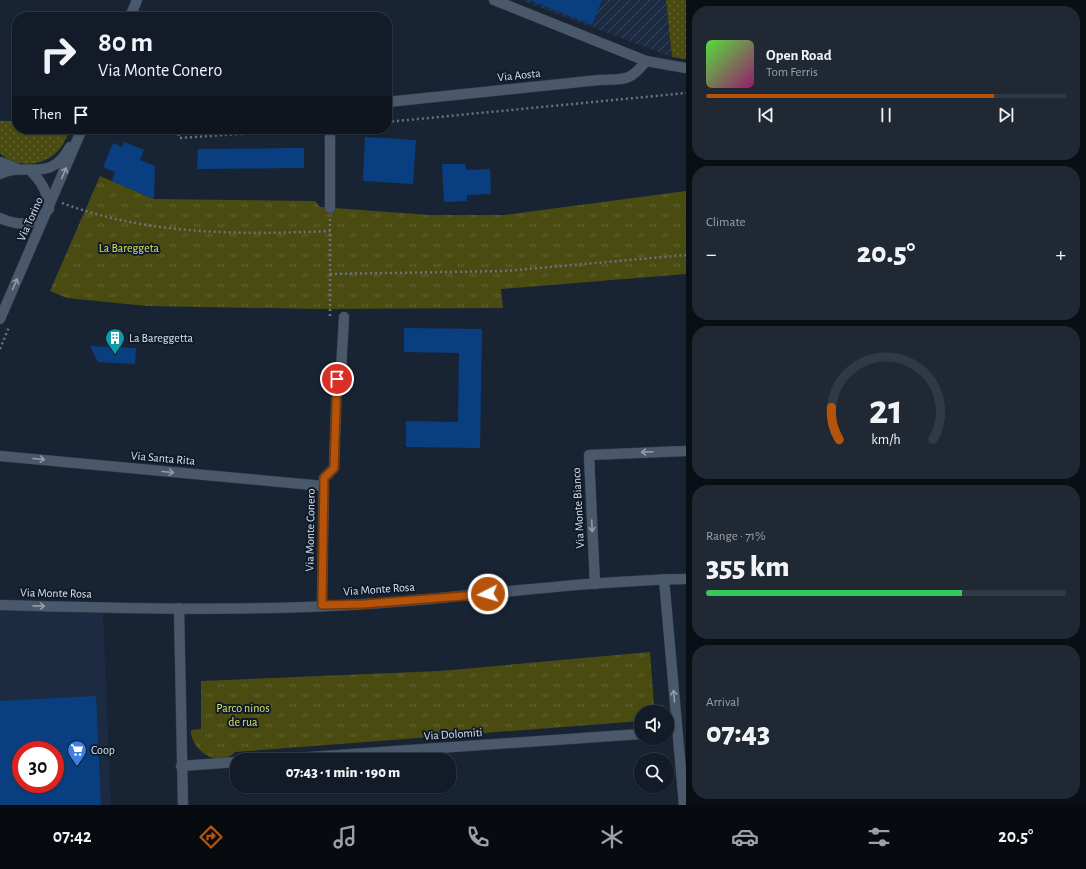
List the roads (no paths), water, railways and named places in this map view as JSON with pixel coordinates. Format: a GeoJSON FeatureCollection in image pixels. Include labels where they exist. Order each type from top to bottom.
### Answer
{"type":"FeatureCollection","features":[{"type":"Feature","properties":{"kind":"street"},"geometry":{"type":"LineString","coordinates":[[132,12],[137,0]]}},
{"type":"Feature","properties":{"kind":"street"},"geometry":{"type":"LineString","coordinates":[[494,0],[646,61],[686,68]]}},
{"type":"Feature","properties":{"kind":"street","name":"Via Aosta"},"geometry":{"type":"LineString","coordinates":[[392,101],[599,80],[624,80],[636,74],[646,61]]}},
{"type":"Feature","properties":{"kind":"street"},"geometry":{"type":"LineString","coordinates":[[0,174],[19,170],[38,171],[55,165],[68,151],[78,134]]}},
{"type":"Feature","properties":{"kind":"street","name":"Via Torino"},"geometry":{"type":"LineString","coordinates":[[0,319],[49,209],[79,134]]}},
{"type":"Feature","properties":{"kind":"street"},"geometry":{"type":"LineString","coordinates":[[330,134],[330,208]]}},
{"type":"Feature","properties":{"kind":"street"},"geometry":{"type":"LineString","coordinates":[[0,162],[19,170]]}},
{"type":"Feature","properties":{"kind":"street"},"geometry":{"type":"LineString","coordinates":[[0,218],[20,225],[40,218],[49,209],[44,188],[30,170]]}},
{"type":"Feature","properties":{"kind":"street","name":"Via Monte Conero"},"geometry":{"type":"LineString","coordinates":[[322,605],[323,486],[324,478],[334,468],[337,379],[342,370],[344,317]]}},
{"type":"Feature","properties":{"kind":"street","name":"Via Monte Bianco"},"geometry":{"type":"LineString","coordinates":[[595,584],[588,455],[686,451]]}},
{"type":"Feature","properties":{"kind":"street","name":"Via Santa Rita"},"geometry":{"type":"LineString","coordinates":[[0,456],[323,486]]}},
{"type":"Feature","properties":{"kind":"street"},"geometry":{"type":"LineString","coordinates":[[664,579],[684,805]]}},
{"type":"Feature","properties":{"kind":"street","name":"Via Monte Rosa"},"geometry":{"type":"LineString","coordinates":[[0,605],[179,608],[364,604],[595,584],[664,579],[686,579]]}},
{"type":"Feature","properties":{"kind":"street"},"geometry":{"type":"LineString","coordinates":[[179,608],[182,805]]}},
{"type":"Feature","properties":{"kind":"street","name":"Via Dolomiti"},"geometry":{"type":"LineString","coordinates":[[368,753],[634,734]]}},
{"type":"Feature","properties":{"kind":"street"},"geometry":{"type":"LineString","coordinates":[[181,766],[230,762]]}},
{"type":"Feature","properties":{"kind":"place","name":"La Bareggetta"},"geometry":{"type":"Point","coordinates":[115,355]}},
{"type":"Feature","properties":{"kind":"place","name":"Coop"},"geometry":{"type":"Point","coordinates":[77,767]}},
{"type":"Feature","properties":{"kind":"park label","name":"La Bareggeta"},"geometry":{"type":"Point","coordinates":[129,248]}},
{"type":"Feature","properties":{"kind":"park label","name":"Parco ninos de rua"},"geometry":{"type":"Point","coordinates":[243,715]}}]}
